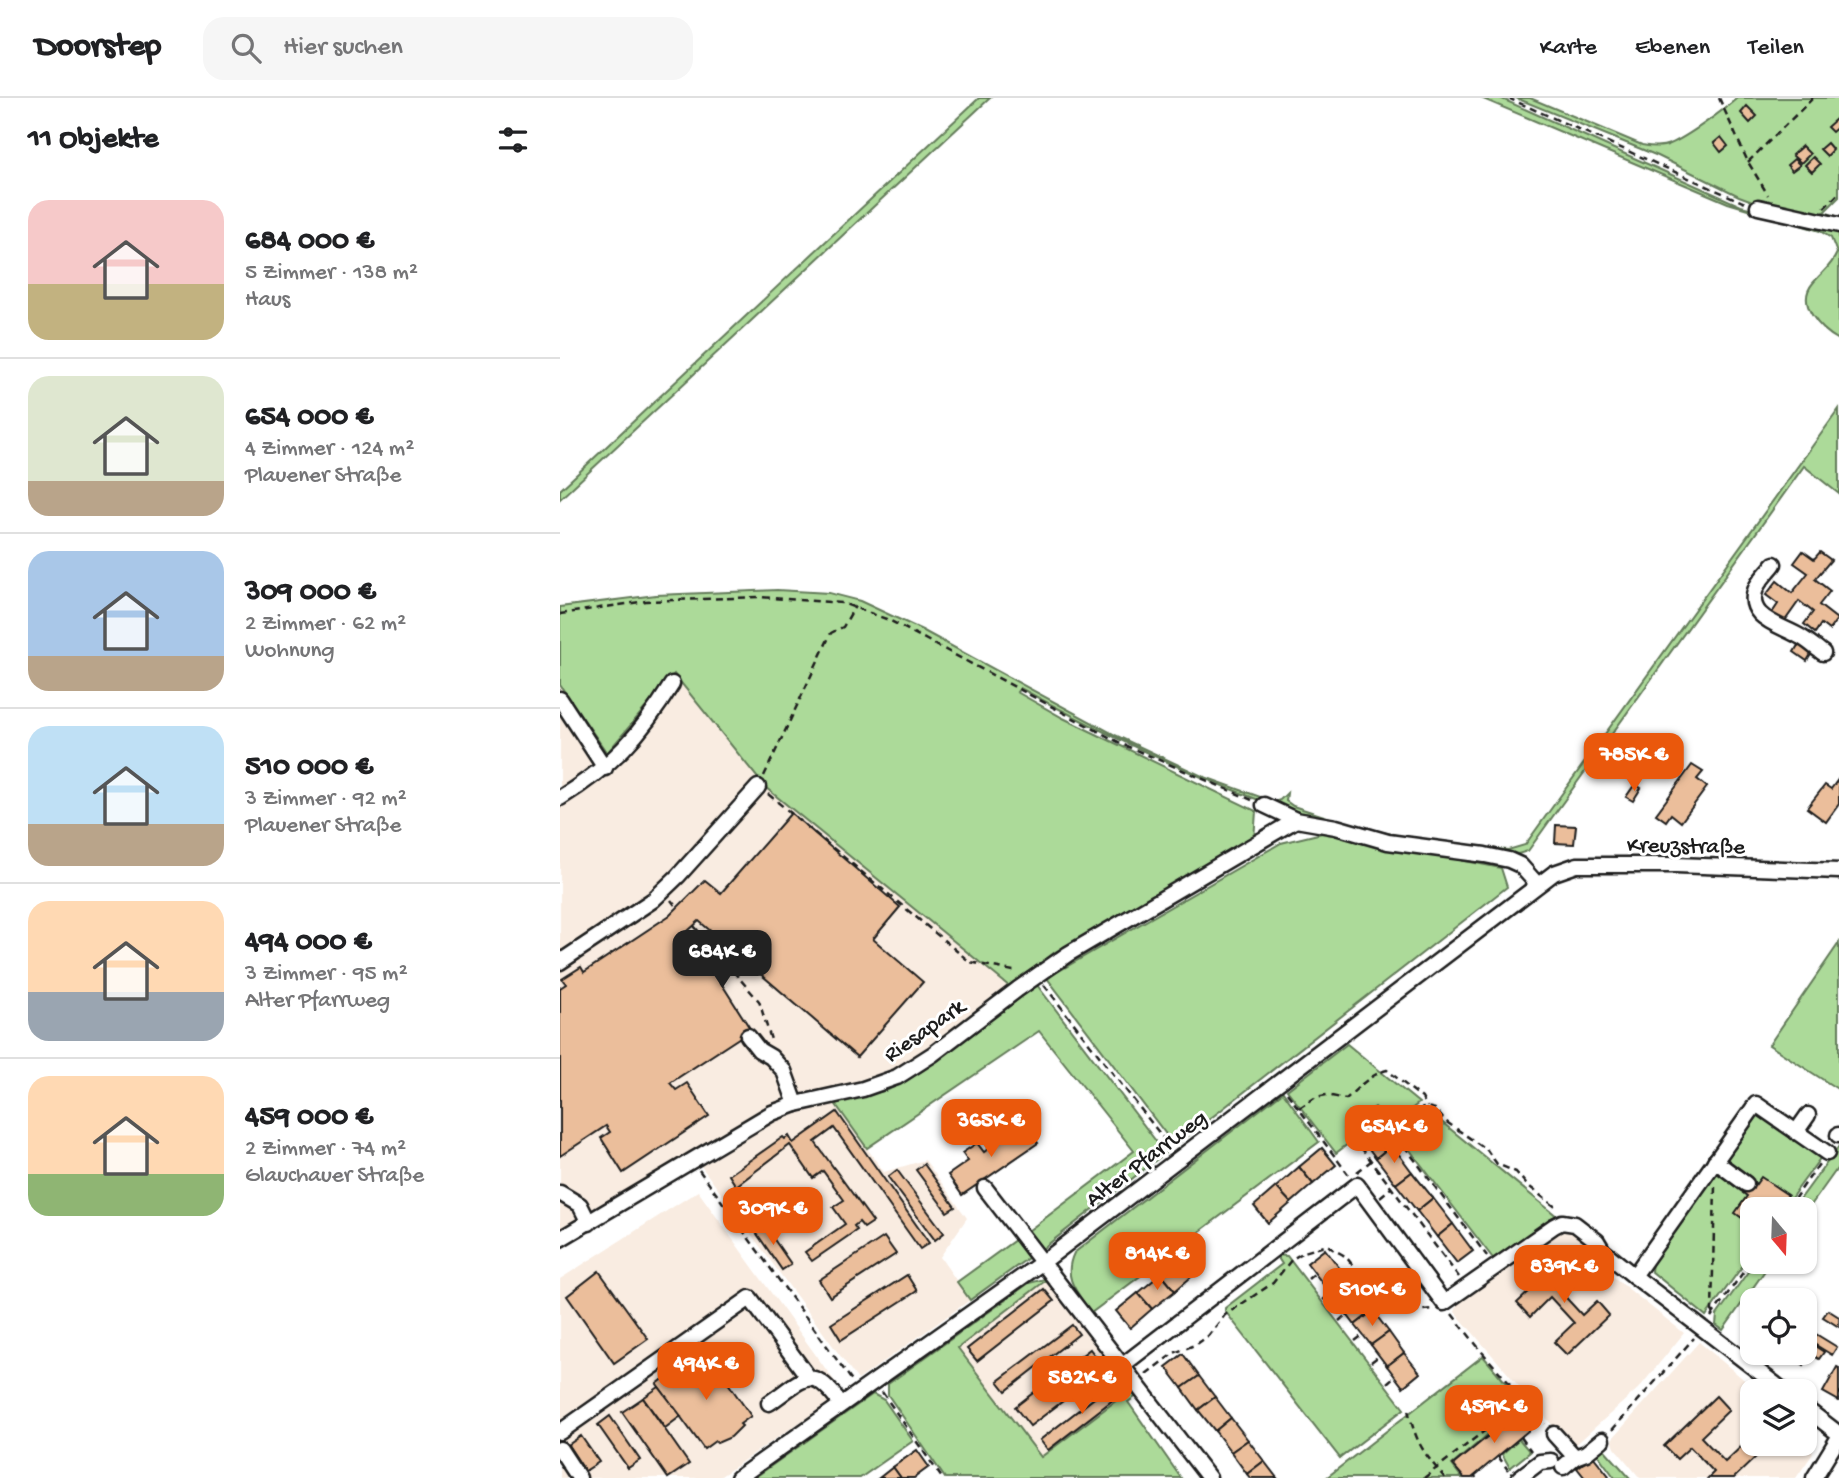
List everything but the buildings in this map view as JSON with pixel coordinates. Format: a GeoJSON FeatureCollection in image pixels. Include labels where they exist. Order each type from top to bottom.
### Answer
{"type":"FeatureCollection","features":[{"type":"Feature","properties":{"kind":"street"},"geometry":{"type":"LineString","coordinates":[[1765,209],[1839,225]]}},
{"type":"Feature","properties":{"kind":"street"},"geometry":{"type":"LineString","coordinates":[[1774,564],[1757,586],[1754,601],[1758,613],[1777,627],[1799,635],[1823,653]]}},
{"type":"Feature","properties":{"kind":"street"},"geometry":{"type":"LineString","coordinates":[[560,798],[605,768],[648,720],[672,684]]}},
{"type":"Feature","properties":{"kind":"street"},"geometry":{"type":"LineString","coordinates":[[560,699],[605,768]]}},
{"type":"Feature","properties":{"kind":"street"},"geometry":{"type":"LineString","coordinates":[[560,962],[653,900],[758,787]]}},
{"type":"Feature","properties":{"kind":"street"},"geometry":{"type":"LineString","coordinates":[[1264,805],[1296,820],[1336,827],[1388,842],[1509,860],[1520,865],[1537,884]]}},
{"type":"Feature","properties":{"kind":"street","name":"Riesapark"},"geometry":{"type":"LineString","coordinates":[[560,1239],[772,1113],[897,1077],[933,1054],[1036,976],[1102,933],[1296,820]]}},
{"type":"Feature","properties":{"kind":"street","name":"Kreuzstraße"},"geometry":{"type":"LineString","coordinates":[[1537,884],[1565,867],[1577,865],[1676,865],[1839,871]]}},
{"type":"Feature","properties":{"kind":"street","name":"Alter Pfarrweg"},"geometry":{"type":"LineString","coordinates":[[737,1478],[1043,1262],[1537,884]]}},
{"type":"Feature","properties":{"kind":"street"},"geometry":{"type":"LineString","coordinates":[[748,1036],[759,1050],[771,1057],[784,1071],[796,1104]]}},
{"type":"Feature","properties":{"kind":"street"},"geometry":{"type":"LineString","coordinates":[[1634,1276],[1756,1104],[1827,1153]]}},
{"type":"Feature","properties":{"kind":"street"},"geometry":{"type":"LineString","coordinates":[[1796,1132],[1808,1115]]}},
{"type":"Feature","properties":{"kind":"street"},"geometry":{"type":"LineString","coordinates":[[1716,1161],[1746,1184]]}},
{"type":"Feature","properties":{"kind":"street"},"geometry":{"type":"LineString","coordinates":[[1123,1365],[1357,1185],[1444,1303],[1495,1265],[1562,1222],[1575,1224],[1634,1276],[1768,1379]]}},
{"type":"Feature","properties":{"kind":"street"},"geometry":{"type":"LineString","coordinates":[[985,1188],[1209,1478]]}},
{"type":"Feature","properties":{"kind":"street"},"geometry":{"type":"LineString","coordinates":[[560,1193],[580,1205],[589,1223]]}},
{"type":"Feature","properties":{"kind":"street"},"geometry":{"type":"LineString","coordinates":[[560,1432],[750,1298],[809,1378]]}},
{"type":"Feature","properties":{"kind":"street"},"geometry":{"type":"LineString","coordinates":[[769,1403],[809,1378],[818,1379],[827,1385],[841,1404]]}},
{"type":"Feature","properties":{"kind":"street"},"geometry":{"type":"LineString","coordinates":[[1814,1478],[1839,1435],[1817,1417]]}},
{"type":"Feature","properties":{"kind":"street"},"geometry":{"type":"LineString","coordinates":[[1555,1434],[1557,1462]]}},
{"type":"Feature","properties":{"kind":"street"},"geometry":{"type":"LineString","coordinates":[[1517,1478],[1586,1453],[1602,1440]]}},
{"type":"Feature","properties":{"kind":"street"},"geometry":{"type":"LineString","coordinates":[[560,1449],[579,1478]]}},
{"type":"Feature","properties":{"kind":"path"},"geometry":{"type":"LineString","coordinates":[[1508,98],[1721,193],[1765,209],[1773,204],[1748,162],[1719,98]]}},
{"type":"Feature","properties":{"kind":"path"},"geometry":{"type":"LineString","coordinates":[[1748,162],[1813,98]]}},
{"type":"Feature","properties":{"kind":"path"},"geometry":{"type":"LineString","coordinates":[[1815,219],[1839,192]]}},
{"type":"Feature","properties":{"kind":"path"},"geometry":{"type":"LineString","coordinates":[[560,614],[646,601],[760,597],[820,600],[855,606],[888,620],[1124,745],[1264,805]]}},
{"type":"Feature","properties":{"kind":"path"},"geometry":{"type":"LineString","coordinates":[[855,606],[844,627],[831,633],[786,733],[758,787],[970,962],[1036,976],[1180,1159]]}},
{"type":"Feature","properties":{"kind":"path"},"geometry":{"type":"LineString","coordinates":[[694,926],[759,1001],[774,1048],[771,1057]]}},
{"type":"Feature","properties":{"kind":"path"},"geometry":{"type":"LineString","coordinates":[[1299,1108],[1316,1097],[1346,1099],[1366,1080],[1387,1070],[1422,1098],[1427,1107]]}},
{"type":"Feature","properties":{"kind":"path"},"geometry":{"type":"LineString","coordinates":[[1279,1083],[1350,1177],[1371,1161]]}},
{"type":"Feature","properties":{"kind":"path"},"geometry":{"type":"LineString","coordinates":[[1390,1127],[1410,1112],[1427,1107],[1434,1109],[1445,1121],[1487,1150],[1497,1164],[1516,1172],[1526,1184],[1558,1209],[1562,1222]]}},
{"type":"Feature","properties":{"kind":"path"},"geometry":{"type":"LineString","coordinates":[[1466,1287],[1347,1129],[1376,1109],[1495,1265]]}},
{"type":"Feature","properties":{"kind":"path"},"geometry":{"type":"LineString","coordinates":[[1796,1197],[1827,1153]]}},
{"type":"Feature","properties":{"kind":"path"},"geometry":{"type":"LineString","coordinates":[[693,1161],[859,1391]]}},
{"type":"Feature","properties":{"kind":"path"},"geometry":{"type":"LineString","coordinates":[[1714,1313],[1716,1161]]}},
{"type":"Feature","properties":{"kind":"path"},"geometry":{"type":"LineString","coordinates":[[1136,1382],[1174,1353],[1209,1336],[1225,1315],[1273,1283],[1292,1259],[1328,1245],[1332,1251],[1343,1254],[1359,1276],[1375,1291],[1406,1304],[1413,1311],[1430,1310],[1444,1303],[1482,1352],[1555,1434]]}},
{"type":"Feature","properties":{"kind":"path"},"geometry":{"type":"LineString","coordinates":[[1308,1279],[1315,1273]]}},
{"type":"Feature","properties":{"kind":"path"},"geometry":{"type":"LineString","coordinates":[[1602,1440],[1702,1329],[1742,1274]]}},
{"type":"Feature","properties":{"kind":"path"},"geometry":{"type":"LineString","coordinates":[[1324,1300],[1331,1294]]}},
{"type":"Feature","properties":{"kind":"path"},"geometry":{"type":"LineString","coordinates":[[1339,1321],[1347,1314]]}},
{"type":"Feature","properties":{"kind":"path"},"geometry":{"type":"LineString","coordinates":[[1355,1341],[1363,1335]]}},
{"type":"Feature","properties":{"kind":"path"},"geometry":{"type":"LineString","coordinates":[[1371,1362],[1379,1356]]}},
{"type":"Feature","properties":{"kind":"path"},"geometry":{"type":"LineString","coordinates":[[1387,1382],[1395,1376]]}},
{"type":"Feature","properties":{"kind":"path"},"geometry":{"type":"LineString","coordinates":[[874,1381],[942,1478]]}},
{"type":"Feature","properties":{"kind":"path"},"geometry":{"type":"LineString","coordinates":[[1424,1478],[1524,1400]]}},
{"type":"Feature","properties":{"kind":"path"},"geometry":{"type":"LineString","coordinates":[[1408,1410],[1422,1452],[1444,1478]]}},
{"type":"Feature","properties":{"kind":"path"},"geometry":{"type":"LineString","coordinates":[[1521,1437],[1557,1462]]}},
{"type":"Feature","properties":{"kind":"path"},"geometry":{"type":"LineString","coordinates":[[1498,1456],[1517,1478]]}},
{"type":"Feature","properties":{"kind":"shaded area"},"geometry":{"type":"Polygon","coordinates":[[[673,673],[765,787],[1010,987],[931,1049],[894,1072],[869,1081],[804,1095],[560,1233],[560,685],[607,753],[673,673]]]}},
{"type":"Feature","properties":{"kind":"shaded area"},"geometry":{"type":"Polygon","coordinates":[[[834,1102],[884,1172],[925,1160],[967,1218],[940,1257],[970,1300],[858,1380],[701,1166],[783,1117],[834,1102]]]}},
{"type":"Feature","properties":{"kind":"shaded area"},"geometry":{"type":"Polygon","coordinates":[[[698,1191],[843,1393],[718,1478],[560,1478],[560,1279],[698,1191]]]}},
{"type":"Feature","properties":{"kind":"shaded area"},"geometry":{"type":"Polygon","coordinates":[[[1572,1229],[1591,1245],[1597,1264],[1684,1333],[1640,1387],[1572,1448],[1455,1312],[1459,1299],[1556,1230],[1572,1229]]]}},
{"type":"Feature","properties":{"kind":"shaded area"},"geometry":{"type":"Polygon","coordinates":[[[1049,1278],[1133,1388],[1041,1457],[958,1347],[1049,1278]]]}},
{"type":"Feature","properties":{"kind":"shaded area"},"geometry":{"type":"Polygon","coordinates":[[[1699,1342],[1743,1379],[1740,1379],[1740,1456],[1811,1456],[1796,1478],[1640,1478],[1615,1448],[1612,1439],[1699,1342]]]}},
{"type":"Feature","properties":{"kind":"green space"},"geometry":{"type":"Polygon","coordinates":[[[979,98],[990,98],[560,499],[560,490],[979,98]]]}},
{"type":"Feature","properties":{"kind":"green space"},"geometry":{"type":"Polygon","coordinates":[[[1481,98],[1500,98],[1741,206],[1839,230],[1839,340],[1812,316],[1807,299],[1813,283],[1837,253],[1831,238],[1820,231],[1728,203],[1481,98]]]}},
{"type":"Feature","properties":{"kind":"green space"},"geometry":{"type":"Polygon","coordinates":[[[1516,98],[1530,98],[1642,145],[1656,147],[1686,136],[1737,98],[1839,98],[1839,197],[1824,212],[1839,217],[1839,221],[1739,196],[1658,156],[1516,98]]]}},
{"type":"Feature","properties":{"kind":"green space"},"geometry":{"type":"Polygon","coordinates":[[[1839,409],[1839,494],[1804,466],[1528,851],[1518,854],[1426,843],[1508,850],[1525,845],[1839,409]]]}},
{"type":"Feature","properties":{"kind":"green space"},"geometry":{"type":"Polygon","coordinates":[[[777,590],[829,593],[860,601],[922,630],[1115,735],[1202,776],[1274,802],[1287,793],[1286,801],[1293,806],[1355,826],[1405,837],[1407,840],[1313,819],[1237,792],[1127,743],[1020,688],[1017,692],[1063,718],[1256,811],[1254,840],[1055,952],[1010,987],[765,787],[674,674],[607,753],[560,685],[560,607],[656,595],[777,590]]]}},
{"type":"Feature","properties":{"kind":"green space"},"geometry":{"type":"Polygon","coordinates":[[[1322,833],[1501,868],[1507,887],[1175,1146],[1047,978],[1281,843],[1322,833]]]}},
{"type":"Feature","properties":{"kind":"green space"},"geometry":{"type":"Polygon","coordinates":[[[1839,943],[1839,1090],[1769,1045],[1839,943]]]}},
{"type":"Feature","properties":{"kind":"green space"},"geometry":{"type":"Polygon","coordinates":[[[1037,985],[1165,1153],[1042,1249],[1028,1231],[1134,1151],[1039,1031],[867,1148],[834,1102],[888,1090],[922,1071],[1037,985]]]}},
{"type":"Feature","properties":{"kind":"green space"},"geometry":{"type":"Polygon","coordinates":[[[1347,1044],[1419,1103],[1391,1125],[1375,1107],[1344,1129],[1353,1140],[1336,1153],[1287,1090],[1347,1044]]]}},
{"type":"Feature","properties":{"kind":"green space"},"geometry":{"type":"Polygon","coordinates":[[[1283,1092],[1319,1142],[1091,1313],[1070,1277],[1074,1253],[1283,1092]]]}},
{"type":"Feature","properties":{"kind":"green space"},"geometry":{"type":"Polygon","coordinates":[[[1757,1109],[1821,1157],[1792,1197],[1740,1197],[1740,1269],[1706,1316],[1651,1271],[1652,1263],[1757,1109]]]}},
{"type":"Feature","properties":{"kind":"green space"},"geometry":{"type":"Polygon","coordinates":[[[1427,1110],[1558,1217],[1495,1261],[1393,1128],[1412,1114],[1427,1110]]]}},
{"type":"Feature","properties":{"kind":"green space"},"geometry":{"type":"Polygon","coordinates":[[[1839,1146],[1839,1166],[1817,1197],[1802,1197],[1839,1146]]]}},
{"type":"Feature","properties":{"kind":"green space"},"geometry":{"type":"Polygon","coordinates":[[[1015,1240],[1028,1258],[970,1300],[957,1282],[1015,1240]]]}},
{"type":"Feature","properties":{"kind":"green space"},"geometry":{"type":"Polygon","coordinates":[[[1276,1255],[1287,1256],[1404,1409],[1340,1458],[1225,1311],[1225,1308],[1282,1264],[1276,1255]]]}},
{"type":"Feature","properties":{"kind":"green space"},"geometry":{"type":"Polygon","coordinates":[[[1746,1274],[1763,1274],[1753,1288],[1740,1288],[1740,1306],[1723,1330],[1716,1325],[1717,1315],[1746,1274]]]}},
{"type":"Feature","properties":{"kind":"green space"},"geometry":{"type":"Polygon","coordinates":[[[1049,1278],[958,1348],[1041,1457],[1133,1388],[1138,1395],[1128,1402],[1181,1478],[945,1478],[888,1395],[888,1384],[1029,1283],[1049,1278]]]}},
{"type":"Feature","properties":{"kind":"green space"},"geometry":{"type":"Polygon","coordinates":[[[1483,1356],[1524,1404],[1452,1465],[1462,1478],[1326,1478],[1483,1356]]]}},
{"type":"Feature","properties":{"kind":"green space"},"geometry":{"type":"Polygon","coordinates":[[[873,1394],[884,1400],[913,1441],[860,1478],[754,1478],[873,1394]]]}},
{"type":"Feature","properties":{"kind":"green space"},"geometry":{"type":"Polygon","coordinates":[[[1519,1439],[1530,1452],[1510,1468],[1502,1454],[1519,1439]]]}},
{"type":"Feature","properties":{"kind":"green space"},"geometry":{"type":"Polygon","coordinates":[[[1604,1449],[1630,1478],[1615,1478],[1595,1451],[1604,1449]]]}}]}
